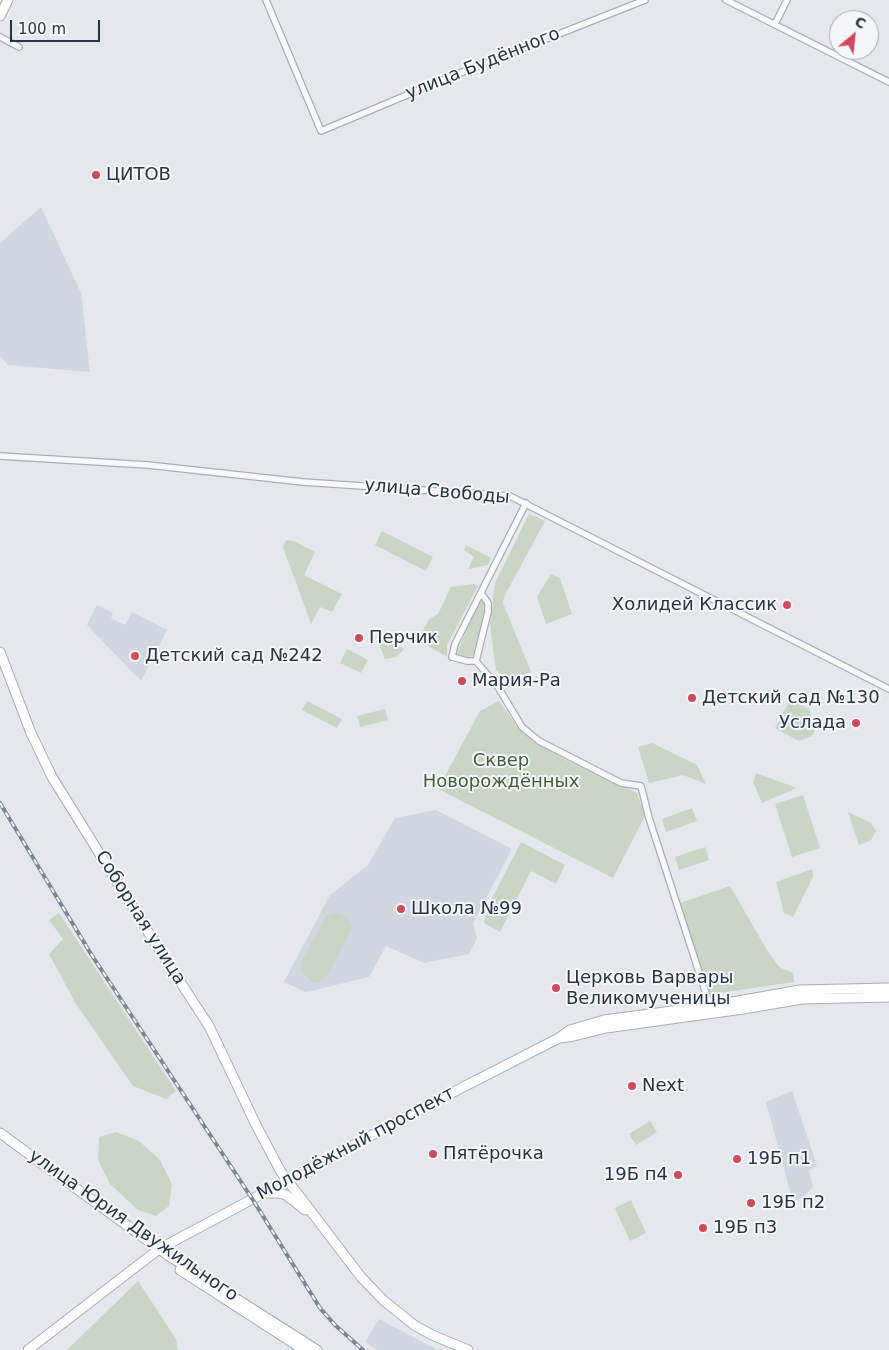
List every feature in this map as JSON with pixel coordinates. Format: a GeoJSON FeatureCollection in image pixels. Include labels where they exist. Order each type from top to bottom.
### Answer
{"type":"FeatureCollection","features":[{"type":"Feature","properties":{"kind":"main road"},"geometry":{"type":"LineString","coordinates":[[0,16],[8,0]]}},
{"type":"Feature","properties":{"kind":"main road","name":"Соборная улица"},"geometry":{"type":"LineString","coordinates":[[0,652],[31,733],[52,777],[209,1026],[256,1125],[281,1172],[317,1220]]}},
{"type":"Feature","properties":{"kind":"main road","name":"Молодёжный проспект"},"geometry":{"type":"LineString","coordinates":[[28,1350],[157,1251],[559,1038],[570,1030],[604,1020],[710,1006],[800,990],[889,988]]}},
{"type":"Feature","properties":{"kind":"main road","name":"Молодёжный проспект"},"geometry":{"type":"LineString","coordinates":[[559,1038],[606,1028],[802,999],[889,997]]}},
{"type":"Feature","properties":{"kind":"main road","name":"улица Юрия Двужильного"},"geometry":{"type":"LineString","coordinates":[[0,1133],[157,1251],[317,1350]]}},
{"type":"Feature","properties":{"kind":"main road","name":"улица Юрия Двужильного"},"geometry":{"type":"LineString","coordinates":[[0,1139],[157,1251],[304,1350]]}},
{"type":"Feature","properties":{"kind":"main road"},"geometry":{"type":"LineString","coordinates":[[266,1192],[286,1195],[317,1220],[361,1277],[397,1313],[432,1335],[468,1350]]}},
{"type":"Feature","properties":{"kind":"street","name":"улица Будённого"},"geometry":{"type":"LineString","coordinates":[[266,0],[321,131],[450,77],[645,0]]}},
{"type":"Feature","properties":{"kind":"street"},"geometry":{"type":"LineString","coordinates":[[726,0],[889,82]]}},
{"type":"Feature","properties":{"kind":"street"},"geometry":{"type":"LineString","coordinates":[[775,24],[787,0]]}},
{"type":"Feature","properties":{"kind":"street"},"geometry":{"type":"LineString","coordinates":[[0,37],[19,46]]}},
{"type":"Feature","properties":{"kind":"street","name":"улица Свободы"},"geometry":{"type":"LineString","coordinates":[[0,456],[148,466],[303,482],[510,496],[526,502],[889,689]]}},
{"type":"Feature","properties":{"kind":"street"},"geometry":{"type":"LineString","coordinates":[[476,661],[452,657],[455,644],[526,502]]}},
{"type":"Feature","properties":{"kind":"street"},"geometry":{"type":"LineString","coordinates":[[476,661],[488,612],[488,603],[481,593]]}},
{"type":"Feature","properties":{"kind":"street"},"geometry":{"type":"LineString","coordinates":[[476,661],[498,688],[522,727],[539,741],[621,783],[640,786],[710,1006]]}},
{"type":"Feature","properties":{"kind":"shaded area"},"geometry":{"type":"Polygon","coordinates":[[[41,207],[81,293],[90,372],[8,365],[0,356],[0,243],[41,207]]]}},
{"type":"Feature","properties":{"kind":"shaded area","name":"Детский сад №242"},"geometry":{"type":"Polygon","coordinates":[[[97,605],[113,613],[111,618],[125,625],[132,612],[167,630],[141,681],[87,625],[97,605]]]}},
{"type":"Feature","properties":{"kind":"shaded area","name":"Школа №99"},"geometry":{"type":"Polygon","coordinates":[[[436,810],[512,849],[473,923],[477,938],[469,954],[424,963],[386,946],[369,977],[306,992],[284,982],[330,895],[368,865],[395,818],[436,810]]]}},
{"type":"Feature","properties":{"kind":"shaded area"},"geometry":{"type":"Polygon","coordinates":[[[792,1091],[817,1166],[809,1170],[813,1187],[803,1198],[793,1202],[766,1102],[792,1091]]]}},
{"type":"Feature","properties":{"kind":"shaded area"},"geometry":{"type":"Polygon","coordinates":[[[379,1319],[438,1350],[377,1350],[365,1342],[379,1319]]]}},
{"type":"Feature","properties":{"kind":"green space"},"geometry":{"type":"Polygon","coordinates":[[[529,514],[545,521],[505,595],[503,603],[531,672],[508,680],[496,670],[492,641],[490,624],[495,583],[529,514]]]}},
{"type":"Feature","properties":{"kind":"green space"},"geometry":{"type":"Polygon","coordinates":[[[382,531],[433,557],[426,571],[375,545],[382,531]]]}},
{"type":"Feature","properties":{"kind":"green space"},"geometry":{"type":"Polygon","coordinates":[[[286,540],[294,541],[315,552],[304,575],[342,594],[332,612],[320,607],[311,624],[283,547],[286,540]]]}},
{"type":"Feature","properties":{"kind":"green space"},"geometry":{"type":"Polygon","coordinates":[[[466,545],[491,558],[488,565],[468,569],[474,557],[464,550],[466,545]]]}},
{"type":"Feature","properties":{"kind":"green space"},"geometry":{"type":"Polygon","coordinates":[[[551,574],[560,578],[572,614],[546,624],[537,597],[551,574]]]}},
{"type":"Feature","properties":{"kind":"green space"},"geometry":{"type":"Polygon","coordinates":[[[474,584],[478,586],[447,645],[447,657],[418,640],[429,619],[438,614],[451,587],[474,584]]]}},
{"type":"Feature","properties":{"kind":"green space"},"geometry":{"type":"Polygon","coordinates":[[[481,597],[486,604],[486,611],[482,633],[474,655],[466,658],[456,655],[481,597]]]}},
{"type":"Feature","properties":{"kind":"green space"},"geometry":{"type":"Polygon","coordinates":[[[376,636],[404,649],[396,657],[385,659],[376,636]]]}},
{"type":"Feature","properties":{"kind":"green space"},"geometry":{"type":"Polygon","coordinates":[[[347,649],[368,660],[361,673],[340,663],[347,649]]]}},
{"type":"Feature","properties":{"kind":"green space"},"geometry":{"type":"Polygon","coordinates":[[[790,700],[809,709],[816,729],[812,736],[799,741],[775,728],[790,700]]]}},
{"type":"Feature","properties":{"kind":"green space"},"geometry":{"type":"Polygon","coordinates":[[[307,701],[342,719],[337,728],[302,710],[307,701]]]}},
{"type":"Feature","properties":{"kind":"green space","name":"Сквер Новорождённых"},"geometry":{"type":"Polygon","coordinates":[[[499,701],[518,728],[535,743],[568,761],[637,793],[645,816],[613,878],[438,789],[480,711],[499,701]]]}},
{"type":"Feature","properties":{"kind":"green space"},"geometry":{"type":"Polygon","coordinates":[[[385,709],[388,720],[360,727],[357,716],[385,709]]]}},
{"type":"Feature","properties":{"kind":"green space"},"geometry":{"type":"Polygon","coordinates":[[[652,743],[697,765],[706,784],[683,775],[649,783],[638,747],[652,743]]]}},
{"type":"Feature","properties":{"kind":"green space"},"geometry":{"type":"Polygon","coordinates":[[[756,773],[797,788],[762,803],[753,782],[756,773]]]}},
{"type":"Feature","properties":{"kind":"green space"},"geometry":{"type":"Polygon","coordinates":[[[803,795],[820,848],[792,857],[775,804],[803,795]]]}},
{"type":"Feature","properties":{"kind":"green space"},"geometry":{"type":"Polygon","coordinates":[[[692,808],[697,821],[666,832],[662,819],[692,808]]]}},
{"type":"Feature","properties":{"kind":"green space"},"geometry":{"type":"Polygon","coordinates":[[[848,812],[871,823],[876,831],[871,840],[859,845],[848,812]]]}},
{"type":"Feature","properties":{"kind":"green space"},"geometry":{"type":"Polygon","coordinates":[[[521,842],[565,865],[556,884],[531,871],[500,932],[484,923],[488,906],[521,842]]]}},
{"type":"Feature","properties":{"kind":"green space"},"geometry":{"type":"Polygon","coordinates":[[[705,847],[709,860],[679,870],[675,857],[705,847]]]}},
{"type":"Feature","properties":{"kind":"green space"},"geometry":{"type":"Polygon","coordinates":[[[812,869],[813,877],[793,917],[784,913],[776,882],[812,869]]]}},
{"type":"Feature","properties":{"kind":"green space"},"geometry":{"type":"Polygon","coordinates":[[[730,886],[767,950],[779,967],[793,973],[794,982],[706,995],[677,904],[730,886]]]}},
{"type":"Feature","properties":{"kind":"green space"},"geometry":{"type":"Polygon","coordinates":[[[59,913],[176,1091],[166,1099],[133,1086],[76,1004],[49,954],[63,939],[49,920],[59,913]]]}},
{"type":"Feature","properties":{"kind":"green space"},"geometry":{"type":"Polygon","coordinates":[[[336,913],[343,915],[350,921],[352,929],[326,978],[317,983],[312,982],[303,973],[301,963],[326,916],[336,913]]]}},
{"type":"Feature","properties":{"kind":"green space"},"geometry":{"type":"Polygon","coordinates":[[[650,1121],[657,1132],[636,1145],[629,1134],[650,1121]]]}},
{"type":"Feature","properties":{"kind":"green space"},"geometry":{"type":"Polygon","coordinates":[[[116,1132],[139,1141],[160,1160],[172,1184],[169,1206],[156,1216],[138,1210],[110,1184],[98,1160],[99,1137],[116,1132]]]}},
{"type":"Feature","properties":{"kind":"green space"},"geometry":{"type":"Polygon","coordinates":[[[631,1200],[646,1233],[630,1241],[615,1208],[631,1200]]]}},
{"type":"Feature","properties":{"kind":"green space"},"geometry":{"type":"Polygon","coordinates":[[[138,1281],[176,1339],[178,1350],[67,1350],[138,1281]]]}},
{"type":"Feature","properties":{"kind":"railway"},"geometry":{"type":"LineString","coordinates":[[0,803],[91,954],[253,1200],[320,1308],[335,1325],[363,1350]]}},
{"type":"Feature","properties":{"kind":"place","name":"ЦИТОВ"},"geometry":{"type":"Point","coordinates":[96,175]}},
{"type":"Feature","properties":{"kind":"place","name":"Холидей Классик"},"geometry":{"type":"Point","coordinates":[787,605]}},
{"type":"Feature","properties":{"kind":"place","name":"Перчик"},"geometry":{"type":"Point","coordinates":[359,638]}},
{"type":"Feature","properties":{"kind":"place","name":"Детский сад №242"},"geometry":{"type":"Point","coordinates":[135,656]}},
{"type":"Feature","properties":{"kind":"place","name":"Мария-Ра"},"geometry":{"type":"Point","coordinates":[462,681]}},
{"type":"Feature","properties":{"kind":"place","name":"Детский сад №130"},"geometry":{"type":"Point","coordinates":[692,698]}},
{"type":"Feature","properties":{"kind":"place","name":"Услада"},"geometry":{"type":"Point","coordinates":[856,723]}},
{"type":"Feature","properties":{"kind":"place","name":"Школа №99"},"geometry":{"type":"Point","coordinates":[401,909]}},
{"type":"Feature","properties":{"kind":"place","name":"Церковь Варвары Великомученицы"},"geometry":{"type":"Point","coordinates":[556,988]}},
{"type":"Feature","properties":{"kind":"place","name":"Next"},"geometry":{"type":"Point","coordinates":[632,1086]}},
{"type":"Feature","properties":{"kind":"place","name":"Пятёрочка"},"geometry":{"type":"Point","coordinates":[433,1154]}},
{"type":"Feature","properties":{"kind":"place","name":"19Б п1"},"geometry":{"type":"Point","coordinates":[737,1159]}},
{"type":"Feature","properties":{"kind":"place","name":"19Б п4"},"geometry":{"type":"Point","coordinates":[678,1175]}},
{"type":"Feature","properties":{"kind":"place","name":"19Б п2"},"geometry":{"type":"Point","coordinates":[751,1203]}},
{"type":"Feature","properties":{"kind":"place","name":"19Б п3"},"geometry":{"type":"Point","coordinates":[703,1228]}}]}
